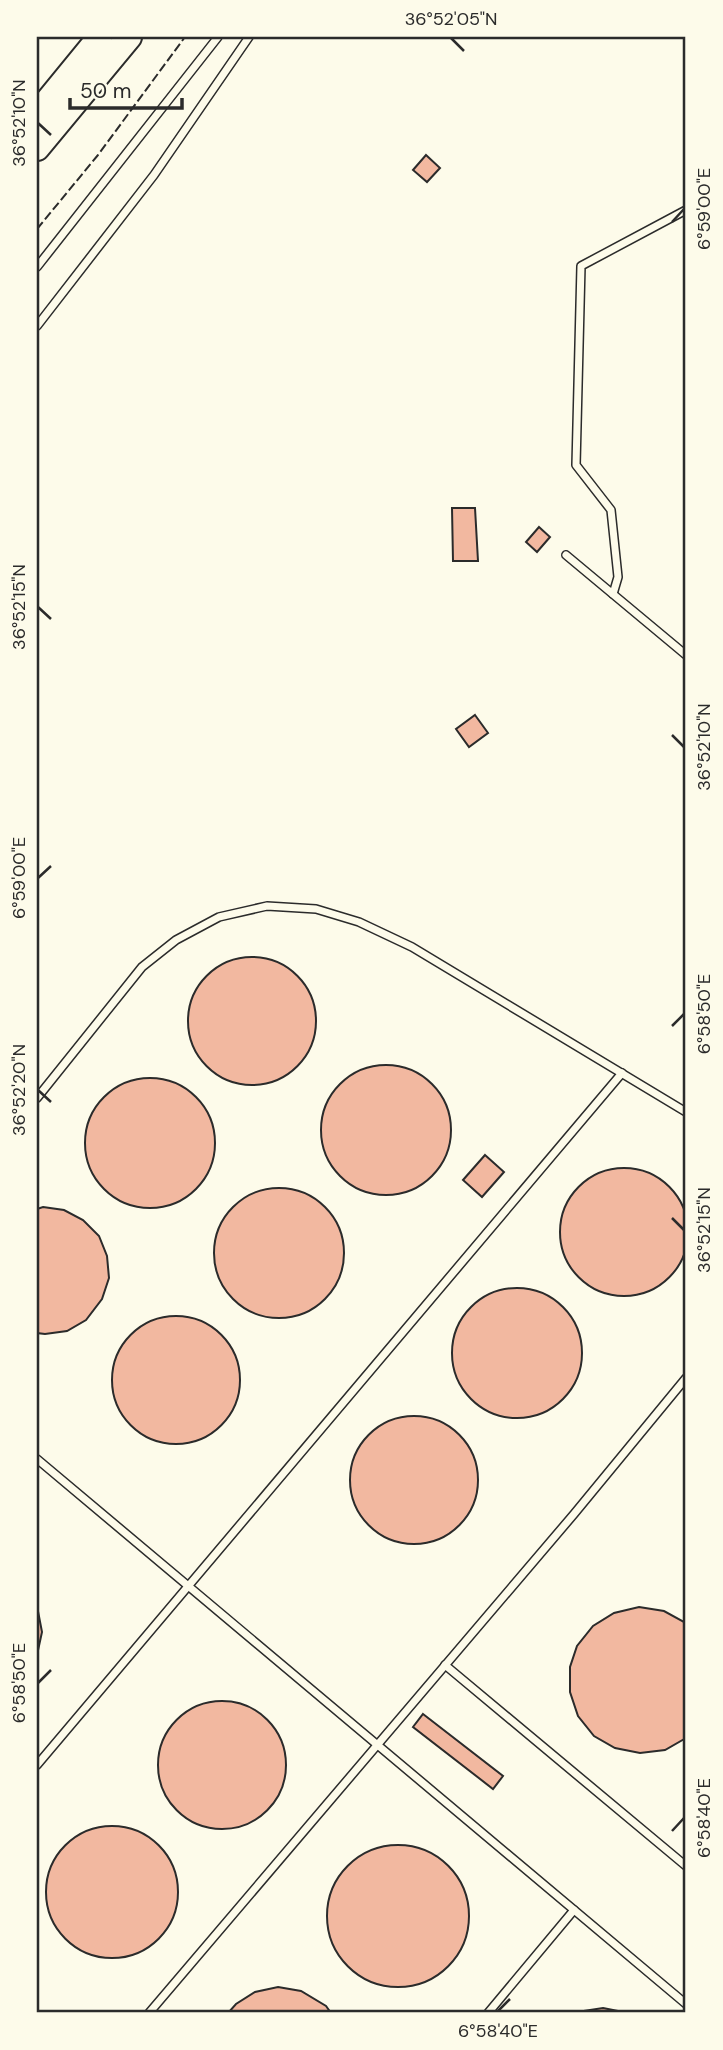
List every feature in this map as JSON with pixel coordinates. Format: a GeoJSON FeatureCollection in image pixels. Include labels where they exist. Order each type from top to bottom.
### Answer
{"type":"FeatureCollection","features":[{"type":"Feature","properties":{"kind":"highway"},"geometry":{"type":"LineString","coordinates":[[37,114],[100,37]]}},
{"type":"Feature","properties":{"kind":"highway"},"geometry":{"type":"LineString","coordinates":[[37,148],[129,37]]}},
{"type":"Feature","properties":{"kind":"lane"},"geometry":{"type":"LineString","coordinates":[[37,267],[218,37]]}},
{"type":"Feature","properties":{"kind":"lane"},"geometry":{"type":"LineString","coordinates":[[37,326],[153,175],[249,37]]}},
{"type":"Feature","properties":{"kind":"lane"},"geometry":{"type":"LineString","coordinates":[[613,594],[618,577],[611,510],[576,465],[581,266],[686,210]]}},
{"type":"Feature","properties":{"kind":"lane"},"geometry":{"type":"LineString","coordinates":[[566,555],[686,655]]}},
{"type":"Feature","properties":{"kind":"lane"},"geometry":{"type":"LineString","coordinates":[[37,1098],[142,967],[176,940],[219,917],[267,906],[316,909],[359,922],[412,947],[686,1112]]}},
{"type":"Feature","properties":{"kind":"lane"},"geometry":{"type":"LineString","coordinates":[[37,1765],[622,1073]]}},
{"type":"Feature","properties":{"kind":"lane"},"geometry":{"type":"LineString","coordinates":[[149,2013],[686,1378]]}},
{"type":"Feature","properties":{"kind":"lane"},"geometry":{"type":"LineString","coordinates":[[37,1459],[686,2004]]}},
{"type":"Feature","properties":{"kind":"lane"},"geometry":{"type":"LineString","coordinates":[[445,1665],[686,1866]]}},
{"type":"Feature","properties":{"kind":"lane"},"geometry":{"type":"LineString","coordinates":[[488,2013],[574,1910]]}},
{"type":"Feature","properties":{"kind":"building"},"geometry":{"type":"Polygon","coordinates":[[[426,155],[440,168],[427,182],[413,170],[426,155]]]}},
{"type":"Feature","properties":{"kind":"building"},"geometry":{"type":"Polygon","coordinates":[[[452,508],[475,508],[478,561],[453,561],[452,508]]]}},
{"type":"Feature","properties":{"kind":"building"},"geometry":{"type":"Polygon","coordinates":[[[539,527],[550,537],[537,552],[526,542],[539,527]]]}},
{"type":"Feature","properties":{"kind":"building"},"geometry":{"type":"Polygon","coordinates":[[[475,715],[488,733],[469,747],[456,729],[475,715]]]}},
{"type":"Feature","properties":{"kind":"building"},"geometry":{"type":"Polygon","coordinates":[[[252,957],[276,962],[297,976],[311,997],[316,1021],[311,1045],[297,1066],[276,1080],[252,1085],[228,1080],[207,1066],[193,1045],[188,1021],[193,997],[207,976],[228,962],[252,957]]]}},
{"type":"Feature","properties":{"kind":"building"},"geometry":{"type":"Polygon","coordinates":[[[386,1065],[411,1070],[432,1084],[446,1105],[451,1130],[446,1155],[432,1176],[411,1190],[386,1195],[361,1190],[340,1176],[326,1155],[321,1130],[326,1105],[340,1084],[361,1070],[386,1065]]]}},
{"type":"Feature","properties":{"kind":"building"},"geometry":{"type":"Polygon","coordinates":[[[150,1078],[175,1083],[196,1097],[210,1118],[215,1143],[210,1168],[196,1189],[175,1203],[150,1208],[125,1203],[104,1189],[90,1168],[85,1143],[90,1118],[104,1097],[125,1083],[150,1078]]]}},
{"type":"Feature","properties":{"kind":"building"},"geometry":{"type":"Polygon","coordinates":[[[485,1155],[504,1172],[482,1197],[463,1180],[485,1155]]]}},
{"type":"Feature","properties":{"kind":"building"},"geometry":{"type":"Polygon","coordinates":[[[624,1168],[649,1173],[669,1187],[683,1207],[688,1232],[683,1257],[669,1277],[649,1291],[624,1296],[599,1291],[579,1277],[565,1257],[560,1232],[565,1207],[579,1187],[599,1173],[624,1168]]]}},
{"type":"Feature","properties":{"kind":"building"},"geometry":{"type":"Polygon","coordinates":[[[279,1188],[304,1193],[325,1207],[339,1228],[344,1253],[339,1278],[325,1299],[304,1313],[279,1318],[254,1313],[233,1299],[219,1278],[214,1253],[219,1228],[233,1207],[254,1193],[279,1188]]]}},
{"type":"Feature","properties":{"kind":"building"},"geometry":{"type":"Polygon","coordinates":[[[43,1207],[64,1210],[83,1220],[99,1236],[107,1256],[109,1278],[102,1299],[86,1320],[67,1331],[45,1334],[37,1333],[37,1209],[43,1207]]]}},
{"type":"Feature","properties":{"kind":"building"},"geometry":{"type":"Polygon","coordinates":[[[517,1288],[542,1293],[563,1307],[577,1328],[582,1353],[577,1378],[563,1399],[542,1413],[517,1418],[492,1413],[471,1399],[457,1378],[452,1353],[457,1328],[471,1307],[492,1293],[517,1288]]]}},
{"type":"Feature","properties":{"kind":"building"},"geometry":{"type":"Polygon","coordinates":[[[176,1316],[201,1321],[221,1335],[235,1355],[240,1380],[235,1405],[221,1425],[201,1439],[176,1444],[151,1439],[131,1425],[117,1405],[112,1380],[117,1355],[131,1335],[151,1321],[176,1316]]]}},
{"type":"Feature","properties":{"kind":"building"},"geometry":{"type":"Polygon","coordinates":[[[414,1416],[438,1421],[459,1435],[473,1456],[478,1480],[473,1504],[459,1525],[438,1539],[414,1544],[390,1539],[369,1525],[355,1504],[350,1480],[355,1456],[369,1435],[390,1421],[414,1416]]]}},
{"type":"Feature","properties":{"kind":"building"},"geometry":{"type":"Polygon","coordinates":[[[37,1606],[42,1632],[37,1655],[37,1606]]]}},
{"type":"Feature","properties":{"kind":"building"},"geometry":{"type":"Polygon","coordinates":[[[639,1607],[664,1611],[686,1623],[686,1738],[665,1750],[640,1753],[615,1748],[594,1736],[578,1716],[570,1692],[570,1667],[577,1646],[593,1626],[614,1613],[639,1607]]]}},
{"type":"Feature","properties":{"kind":"building"},"geometry":{"type":"Polygon","coordinates":[[[222,1701],[247,1706],[267,1720],[281,1740],[286,1765],[281,1790],[267,1810],[247,1824],[222,1829],[197,1824],[177,1810],[163,1790],[158,1765],[163,1740],[177,1720],[197,1706],[222,1701]]]}},
{"type":"Feature","properties":{"kind":"building"},"geometry":{"type":"Polygon","coordinates":[[[423,1714],[503,1776],[493,1789],[413,1727],[423,1714]]]}},
{"type":"Feature","properties":{"kind":"building"},"geometry":{"type":"Polygon","coordinates":[[[112,1826],[137,1831],[158,1846],[173,1867],[178,1892],[173,1917],[158,1938],[137,1953],[112,1958],[87,1953],[66,1938],[51,1917],[46,1892],[51,1867],[66,1846],[87,1831],[112,1826]]]}},
{"type":"Feature","properties":{"kind":"building"},"geometry":{"type":"Polygon","coordinates":[[[398,1845],[425,1850],[448,1866],[464,1889],[469,1916],[464,1943],[448,1966],[425,1982],[398,1987],[371,1982],[348,1966],[332,1943],[327,1916],[332,1889],[348,1866],[371,1850],[398,1845]]]}},
{"type":"Feature","properties":{"kind":"building"},"geometry":{"type":"Polygon","coordinates":[[[278,1987],[301,1991],[326,2006],[331,2013],[228,2013],[236,2004],[255,1992],[278,1987]]]}},
{"type":"Feature","properties":{"kind":"building"},"geometry":{"type":"Polygon","coordinates":[[[603,2008],[628,2013],[574,2013],[577,2012],[603,2008]]]}},
{"type":"Feature","properties":{"kind":"fence"},"geometry":{"type":"LineString","coordinates":[[37,229],[98,155],[185,37]]}}]}
